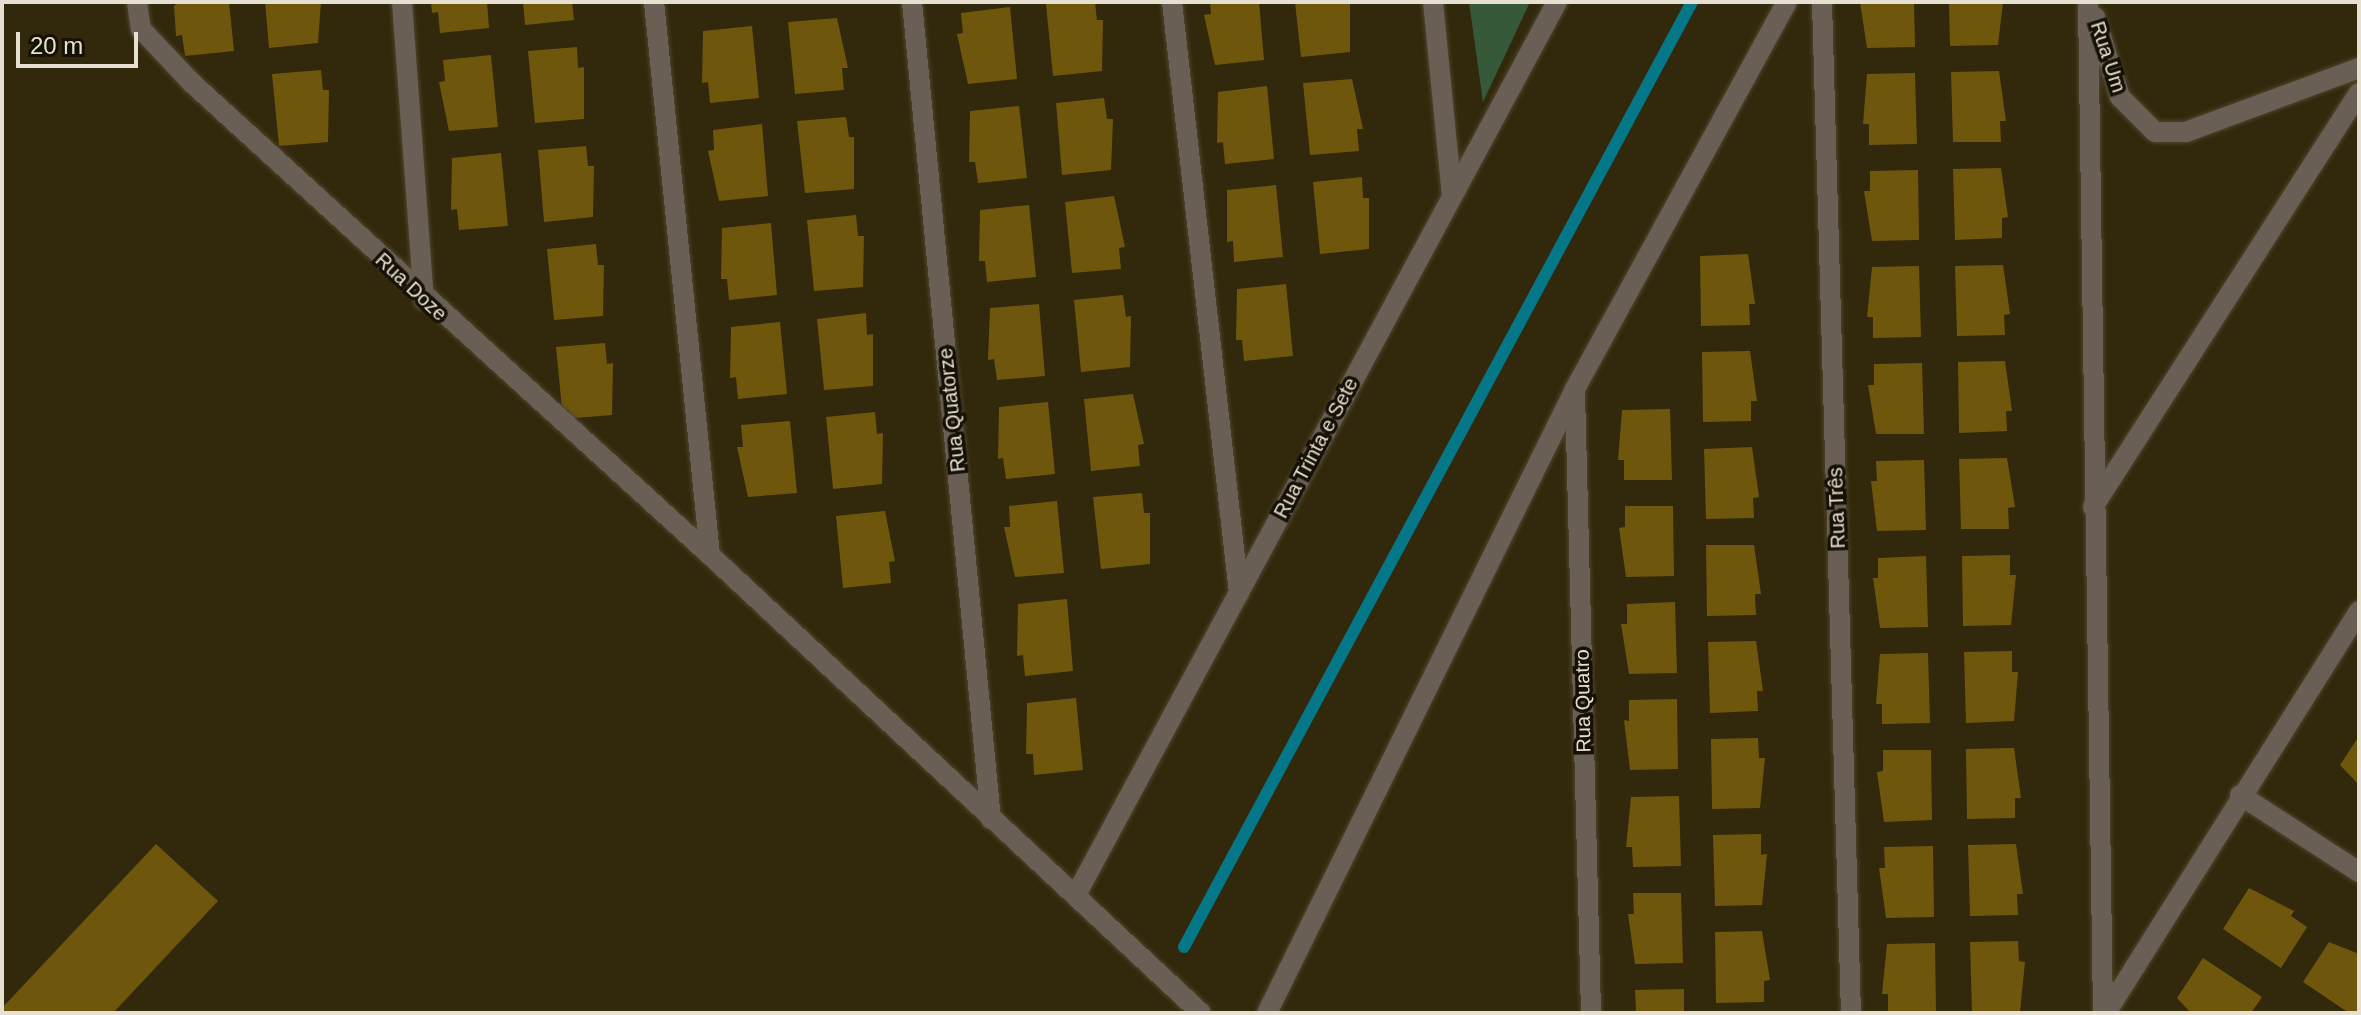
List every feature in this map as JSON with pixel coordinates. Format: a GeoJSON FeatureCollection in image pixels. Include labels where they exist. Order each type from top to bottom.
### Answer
{"type":"FeatureCollection","features":[{"type":"Feature","properties":{"kind":"street","name":"Rua Doze"},"geometry":{"type":"LineString","coordinates":[[137,2],[141,29],[159,50],[424,300],[710,555],[1201,1013]]}},
{"type":"Feature","properties":{"kind":"street"},"geometry":{"type":"LineString","coordinates":[[402,2],[424,300]]}},
{"type":"Feature","properties":{"kind":"street"},"geometry":{"type":"LineString","coordinates":[[654,2],[710,555]]}},
{"type":"Feature","properties":{"kind":"street","name":"Rua Quatorze"},"geometry":{"type":"LineString","coordinates":[[912,2],[991,819]]}},
{"type":"Feature","properties":{"kind":"street"},"geometry":{"type":"LineString","coordinates":[[1172,2],[1239,593]]}},
{"type":"Feature","properties":{"kind":"street"},"geometry":{"type":"LineString","coordinates":[[1433,2],[1452,196]]}},
{"type":"Feature","properties":{"kind":"street","name":"Rua Trinta e Sete"},"geometry":{"type":"LineString","coordinates":[[1076,895],[1557,2]]}},
{"type":"Feature","properties":{"kind":"street"},"geometry":{"type":"LineString","coordinates":[[1267,1013],[1575,389],[1787,2]]}},
{"type":"Feature","properties":{"kind":"street","name":"Rua Três"},"geometry":{"type":"LineString","coordinates":[[1822,2],[1851,1013]]}},
{"type":"Feature","properties":{"kind":"street"},"geometry":{"type":"LineString","coordinates":[[2089,2],[2093,507],[2104,1013]]}},
{"type":"Feature","properties":{"kind":"street","name":"Rua Um"},"geometry":{"type":"LineString","coordinates":[[2089,2],[2120,97],[2144,125],[2170,134],[2359,68]]}},
{"type":"Feature","properties":{"kind":"street"},"geometry":{"type":"LineString","coordinates":[[2093,507],[2359,93]]}},
{"type":"Feature","properties":{"kind":"street","name":"Rua Quatro"},"geometry":{"type":"LineString","coordinates":[[1575,389],[1591,1013]]}},
{"type":"Feature","properties":{"kind":"street"},"geometry":{"type":"LineString","coordinates":[[2104,1013],[2359,611]]}},
{"type":"Feature","properties":{"kind":"street"},"geometry":{"type":"LineString","coordinates":[[2240,795],[2359,872]]}},
{"type":"Feature","properties":{"kind":"green space"},"geometry":{"type":"Polygon","coordinates":[[[1469,2],[1530,2],[1483,102],[1469,2]]]}},
{"type":"Feature","properties":{"kind":"building"},"geometry":{"type":"Polygon","coordinates":[[[179,2],[229,2],[234,51],[185,56],[182,35],[176,36],[174,6],[179,2]]]}},
{"type":"Feature","properties":{"kind":"building"},"geometry":{"type":"Polygon","coordinates":[[[265,2],[321,2],[318,43],[269,48],[265,2]]]}},
{"type":"Feature","properties":{"kind":"building"},"geometry":{"type":"Polygon","coordinates":[[[431,2],[487,2],[489,28],[440,33],[438,12],[432,13],[431,2]]]}},
{"type":"Feature","properties":{"kind":"building"},"geometry":{"type":"Polygon","coordinates":[[[523,2],[572,2],[574,20],[525,25],[523,2]]]}},
{"type":"Feature","properties":{"kind":"building"},"geometry":{"type":"Polygon","coordinates":[[[1095,2],[1097,20],[1103,20],[1102,71],[1053,76],[1046,4],[1095,2]]]}},
{"type":"Feature","properties":{"kind":"building"},"geometry":{"type":"Polygon","coordinates":[[[1210,2],[1259,2],[1264,60],[1215,65],[1204,15],[1211,14],[1210,2]]]}},
{"type":"Feature","properties":{"kind":"building"},"geometry":{"type":"Polygon","coordinates":[[[1295,2],[1350,2],[1350,52],[1301,57],[1295,2]]]}},
{"type":"Feature","properties":{"kind":"building"},"geometry":{"type":"Polygon","coordinates":[[[1860,2],[1914,2],[1915,47],[1867,48],[1860,2]]]}},
{"type":"Feature","properties":{"kind":"building"},"geometry":{"type":"Polygon","coordinates":[[[1949,2],[2003,2],[1998,45],[1950,46],[1949,2]]]}},
{"type":"Feature","properties":{"kind":"building"},"geometry":{"type":"Polygon","coordinates":[[[1010,7],[1017,79],[968,84],[957,34],[963,33],[961,13],[1010,7]]]}},
{"type":"Feature","properties":{"kind":"building"},"geometry":{"type":"Polygon","coordinates":[[[837,18],[848,68],[842,68],[844,90],[795,94],[788,22],[837,18]]]}},
{"type":"Feature","properties":{"kind":"building"},"geometry":{"type":"Polygon","coordinates":[[[752,26],[759,98],[710,103],[708,82],[702,83],[703,31],[752,26]]]}},
{"type":"Feature","properties":{"kind":"building"},"geometry":{"type":"Polygon","coordinates":[[[577,47],[578,68],[584,67],[584,119],[535,123],[528,51],[577,47]]]}},
{"type":"Feature","properties":{"kind":"building"},"geometry":{"type":"Polygon","coordinates":[[[491,55],[498,127],[449,131],[439,82],[445,81],[443,60],[491,55]]]}},
{"type":"Feature","properties":{"kind":"building"},"geometry":{"type":"Polygon","coordinates":[[[321,70],[323,90],[329,90],[328,142],[279,146],[272,74],[321,70]]]}},
{"type":"Feature","properties":{"kind":"building"},"geometry":{"type":"Polygon","coordinates":[[[1999,71],[2006,121],[2000,121],[2001,142],[1953,142],[1951,72],[1999,71]]]}},
{"type":"Feature","properties":{"kind":"building"},"geometry":{"type":"Polygon","coordinates":[[[1915,73],[1917,144],[1869,145],[1869,124],[1863,124],[1867,74],[1915,73]]]}},
{"type":"Feature","properties":{"kind":"building"},"geometry":{"type":"Polygon","coordinates":[[[1352,79],[1363,129],[1357,129],[1359,151],[1310,155],[1303,83],[1352,79]]]}},
{"type":"Feature","properties":{"kind":"building"},"geometry":{"type":"Polygon","coordinates":[[[1267,86],[1274,159],[1225,164],[1223,142],[1217,143],[1218,92],[1267,86]]]}},
{"type":"Feature","properties":{"kind":"building"},"geometry":{"type":"Polygon","coordinates":[[[1104,98],[1107,119],[1113,119],[1111,170],[1062,175],[1056,103],[1104,98]]]}},
{"type":"Feature","properties":{"kind":"building"},"geometry":{"type":"Polygon","coordinates":[[[1019,106],[1027,178],[978,183],[975,162],[969,162],[970,111],[1019,106]]]}},
{"type":"Feature","properties":{"kind":"building"},"geometry":{"type":"Polygon","coordinates":[[[846,117],[849,137],[854,137],[854,189],[805,193],[797,121],[846,117]]]}},
{"type":"Feature","properties":{"kind":"building"},"geometry":{"type":"Polygon","coordinates":[[[762,124],[768,196],[719,201],[708,151],[714,150],[713,130],[762,124]]]}},
{"type":"Feature","properties":{"kind":"building"},"geometry":{"type":"Polygon","coordinates":[[[586,146],[588,166],[594,166],[593,217],[544,222],[538,150],[586,146]]]}},
{"type":"Feature","properties":{"kind":"building"},"geometry":{"type":"Polygon","coordinates":[[[501,153],[508,226],[459,230],[457,209],[451,210],[452,158],[501,153]]]}},
{"type":"Feature","properties":{"kind":"building"},"geometry":{"type":"Polygon","coordinates":[[[2001,168],[2008,217],[2002,218],[2002,238],[1955,240],[1953,169],[2001,168]]]}},
{"type":"Feature","properties":{"kind":"building"},"geometry":{"type":"Polygon","coordinates":[[[1918,170],[1919,240],[1872,241],[1864,191],[1870,191],[1870,171],[1918,170]]]}},
{"type":"Feature","properties":{"kind":"building"},"geometry":{"type":"Polygon","coordinates":[[[1362,177],[1363,198],[1369,198],[1369,249],[1320,254],[1313,182],[1362,177]]]}},
{"type":"Feature","properties":{"kind":"building"},"geometry":{"type":"Polygon","coordinates":[[[1276,185],[1283,257],[1234,262],[1233,241],[1227,242],[1227,190],[1276,185]]]}},
{"type":"Feature","properties":{"kind":"building"},"geometry":{"type":"Polygon","coordinates":[[[1114,196],[1125,247],[1119,248],[1121,269],[1072,273],[1065,202],[1114,196]]]}},
{"type":"Feature","properties":{"kind":"building"},"geometry":{"type":"Polygon","coordinates":[[[1029,205],[1036,277],[987,282],[985,261],[979,261],[980,210],[1029,205]]]}},
{"type":"Feature","properties":{"kind":"building"},"geometry":{"type":"Polygon","coordinates":[[[856,215],[858,236],[864,236],[863,287],[814,291],[807,220],[856,215]]]}},
{"type":"Feature","properties":{"kind":"building"},"geometry":{"type":"Polygon","coordinates":[[[771,223],[777,295],[729,300],[727,279],[721,279],[722,228],[771,223]]]}},
{"type":"Feature","properties":{"kind":"building"},"geometry":{"type":"Polygon","coordinates":[[[596,244],[598,265],[604,265],[603,316],[554,320],[547,249],[596,244]]]}},
{"type":"Feature","properties":{"kind":"building"},"geometry":{"type":"Polygon","coordinates":[[[1748,254],[1755,304],[1749,304],[1750,325],[1701,326],[1700,256],[1748,254]]]}},
{"type":"Feature","properties":{"kind":"building"},"geometry":{"type":"Polygon","coordinates":[[[2003,265],[2010,314],[2004,315],[2005,335],[1957,336],[1955,266],[2003,265]]]}},
{"type":"Feature","properties":{"kind":"building"},"geometry":{"type":"Polygon","coordinates":[[[1919,266],[1921,337],[1873,338],[1873,317],[1867,317],[1872,267],[1919,266]]]}},
{"type":"Feature","properties":{"kind":"building"},"geometry":{"type":"Polygon","coordinates":[[[1286,284],[1293,356],[1244,361],[1242,340],[1236,340],[1237,289],[1286,284]]]}},
{"type":"Feature","properties":{"kind":"building"},"geometry":{"type":"Polygon","coordinates":[[[1123,295],[1126,317],[1131,316],[1130,367],[1081,372],[1074,300],[1123,295]]]}},
{"type":"Feature","properties":{"kind":"building"},"geometry":{"type":"Polygon","coordinates":[[[1039,304],[1045,376],[997,380],[994,359],[988,360],[990,308],[1039,304]]]}},
{"type":"Feature","properties":{"kind":"building"},"geometry":{"type":"Polygon","coordinates":[[[866,313],[867,335],[873,334],[873,386],[824,390],[817,319],[866,313]]]}},
{"type":"Feature","properties":{"kind":"building"},"geometry":{"type":"Polygon","coordinates":[[[780,322],[787,394],[738,399],[736,377],[730,378],[731,327],[780,322]]]}},
{"type":"Feature","properties":{"kind":"building"},"geometry":{"type":"Polygon","coordinates":[[[605,343],[607,364],[613,363],[612,415],[563,419],[556,347],[605,343]]]}},
{"type":"Feature","properties":{"kind":"building"},"geometry":{"type":"Polygon","coordinates":[[[1750,351],[1757,401],[1751,401],[1751,421],[1703,422],[1702,352],[1750,351]]]}},
{"type":"Feature","properties":{"kind":"building"},"geometry":{"type":"Polygon","coordinates":[[[2005,361],[2012,411],[2006,411],[2007,431],[1959,433],[1958,362],[2005,361]]]}},
{"type":"Feature","properties":{"kind":"building"},"geometry":{"type":"Polygon","coordinates":[[[1922,363],[1924,434],[1876,434],[1868,385],[1874,385],[1874,364],[1922,363]]]}},
{"type":"Feature","properties":{"kind":"building"},"geometry":{"type":"Polygon","coordinates":[[[1133,394],[1144,444],[1138,445],[1140,466],[1091,471],[1084,399],[1133,394]]]}},
{"type":"Feature","properties":{"kind":"building"},"geometry":{"type":"Polygon","coordinates":[[[1048,402],[1055,474],[1006,479],[1003,458],[998,459],[999,407],[1048,402]]]}},
{"type":"Feature","properties":{"kind":"building"},"geometry":{"type":"Polygon","coordinates":[[[1670,409],[1672,480],[1624,480],[1624,460],[1618,460],[1622,410],[1670,409]]]}},
{"type":"Feature","properties":{"kind":"building"},"geometry":{"type":"Polygon","coordinates":[[[875,412],[877,434],[883,433],[882,484],[833,489],[826,417],[875,412]]]}},
{"type":"Feature","properties":{"kind":"building"},"geometry":{"type":"Polygon","coordinates":[[[790,421],[797,493],[748,497],[737,447],[743,447],[741,425],[790,421]]]}},
{"type":"Feature","properties":{"kind":"building"},"geometry":{"type":"Polygon","coordinates":[[[1752,447],[1759,497],[1753,498],[1754,518],[1706,519],[1704,449],[1752,447]]]}},
{"type":"Feature","properties":{"kind":"building"},"geometry":{"type":"Polygon","coordinates":[[[2007,458],[2015,507],[2008,508],[2009,529],[1961,529],[1959,459],[2007,458]]]}},
{"type":"Feature","properties":{"kind":"building"},"geometry":{"type":"Polygon","coordinates":[[[1924,460],[1926,530],[1877,531],[1871,481],[1877,481],[1876,461],[1924,460]]]}},
{"type":"Feature","properties":{"kind":"building"},"geometry":{"type":"Polygon","coordinates":[[[1142,493],[1144,513],[1150,513],[1150,564],[1101,569],[1093,497],[1142,493]]]}},
{"type":"Feature","properties":{"kind":"building"},"geometry":{"type":"Polygon","coordinates":[[[1057,501],[1064,573],[1015,577],[1004,527],[1010,527],[1009,506],[1057,501]]]}},
{"type":"Feature","properties":{"kind":"building"},"geometry":{"type":"Polygon","coordinates":[[[1625,506],[1673,506],[1674,576],[1626,577],[1619,528],[1625,527],[1625,506]]]}},
{"type":"Feature","properties":{"kind":"building"},"geometry":{"type":"Polygon","coordinates":[[[885,511],[895,561],[889,562],[891,583],[843,588],[836,516],[885,511]]]}},
{"type":"Feature","properties":{"kind":"building"},"geometry":{"type":"Polygon","coordinates":[[[1706,545],[1754,545],[1761,594],[1755,594],[1756,615],[1707,616],[1706,545]]]}},
{"type":"Feature","properties":{"kind":"building"},"geometry":{"type":"Polygon","coordinates":[[[2010,555],[2010,575],[2016,575],[2011,625],[1963,626],[1962,556],[2010,555]]]}},
{"type":"Feature","properties":{"kind":"building"},"geometry":{"type":"Polygon","coordinates":[[[1926,556],[1928,627],[1880,628],[1873,578],[1878,578],[1878,558],[1926,556]]]}},
{"type":"Feature","properties":{"kind":"building"},"geometry":{"type":"Polygon","coordinates":[[[1067,599],[1073,671],[1025,676],[1023,655],[1017,656],[1018,604],[1067,599]]]}},
{"type":"Feature","properties":{"kind":"building"},"geometry":{"type":"Polygon","coordinates":[[[1675,602],[1677,673],[1629,674],[1621,624],[1627,624],[1627,604],[1675,602]]]}},
{"type":"Feature","properties":{"kind":"building"},"geometry":{"type":"Polygon","coordinates":[[[1756,641],[1763,691],[1757,691],[1758,711],[1710,713],[1708,642],[1756,641]]]}},
{"type":"Feature","properties":{"kind":"building"},"geometry":{"type":"Polygon","coordinates":[[[2012,651],[2012,672],[2018,672],[2014,721],[1966,723],[1964,652],[2012,651]]]}},
{"type":"Feature","properties":{"kind":"building"},"geometry":{"type":"Polygon","coordinates":[[[1928,653],[1930,723],[1882,724],[1882,704],[1876,704],[1880,654],[1928,653]]]}},
{"type":"Feature","properties":{"kind":"building"},"geometry":{"type":"Polygon","coordinates":[[[1076,698],[1083,770],[1034,775],[1033,754],[1026,754],[1027,703],[1076,698]]]}},
{"type":"Feature","properties":{"kind":"building"},"geometry":{"type":"Polygon","coordinates":[[[1677,699],[1678,769],[1630,770],[1624,720],[1629,721],[1629,700],[1677,699]]]}},
{"type":"Feature","properties":{"kind":"building"},"geometry":{"type":"Polygon","coordinates":[[[2359,736],[2359,785],[2340,765],[2359,736]]]}},
{"type":"Feature","properties":{"kind":"building"},"geometry":{"type":"Polygon","coordinates":[[[1758,738],[1759,758],[1765,758],[1760,808],[1712,809],[1711,739],[1758,738]]]}},
{"type":"Feature","properties":{"kind":"building"},"geometry":{"type":"Polygon","coordinates":[[[2014,748],[2021,798],[2015,798],[2015,818],[1967,819],[1966,749],[2014,748]]]}},
{"type":"Feature","properties":{"kind":"building"},"geometry":{"type":"Polygon","coordinates":[[[1883,750],[1931,750],[1932,820],[1884,822],[1877,772],[1883,771],[1883,750]]]}},
{"type":"Feature","properties":{"kind":"building"},"geometry":{"type":"Polygon","coordinates":[[[1679,796],[1681,866],[1633,867],[1632,847],[1626,847],[1631,797],[1679,796]]]}},
{"type":"Feature","properties":{"kind":"building"},"geometry":{"type":"Polygon","coordinates":[[[1761,834],[1761,855],[1767,854],[1762,905],[1715,906],[1713,835],[1761,834]]]}},
{"type":"Feature","properties":{"kind":"building"},"geometry":{"type":"Polygon","coordinates":[[[156,844],[218,901],[113,1013],[6,1013],[2,1008],[156,844]]]}},
{"type":"Feature","properties":{"kind":"building"},"geometry":{"type":"Polygon","coordinates":[[[2016,844],[2023,894],[2017,894],[2018,915],[1970,916],[1968,845],[2016,844]]]}},
{"type":"Feature","properties":{"kind":"building"},"geometry":{"type":"Polygon","coordinates":[[[1933,846],[1934,917],[1886,918],[1879,868],[1885,868],[1884,847],[1933,846]]]}},
{"type":"Feature","properties":{"kind":"building"},"geometry":{"type":"Polygon","coordinates":[[[2249,888],[2294,911],[2291,916],[2307,927],[2281,968],[2223,929],[2249,888]]]}},
{"type":"Feature","properties":{"kind":"building"},"geometry":{"type":"Polygon","coordinates":[[[1633,893],[1681,893],[1683,963],[1635,964],[1628,914],[1634,914],[1633,893]]]}},
{"type":"Feature","properties":{"kind":"building"},"geometry":{"type":"Polygon","coordinates":[[[1762,931],[1770,980],[1764,981],[1764,1002],[1716,1003],[1715,932],[1762,931]]]}},
{"type":"Feature","properties":{"kind":"building"},"geometry":{"type":"Polygon","coordinates":[[[2018,941],[2019,961],[2025,962],[2020,1012],[1972,1013],[1970,942],[2018,941]]]}},
{"type":"Feature","properties":{"kind":"building"},"geometry":{"type":"Polygon","coordinates":[[[2329,942],[2359,954],[2359,1013],[2349,1013],[2303,982],[2329,942]]]}},
{"type":"Feature","properties":{"kind":"building"},"geometry":{"type":"Polygon","coordinates":[[[1935,943],[1936,1013],[1888,1013],[1888,994],[1882,994],[1887,944],[1935,943]]]}},
{"type":"Feature","properties":{"kind":"building"},"geometry":{"type":"Polygon","coordinates":[[[2203,958],[2262,997],[2251,1013],[2191,1013],[2177,998],[2203,958]]]}},
{"type":"Feature","properties":{"kind":"building"},"geometry":{"type":"Polygon","coordinates":[[[1684,989],[1684,1013],[1631,1013],[1636,1010],[1635,990],[1684,989]]]}},
{"type":"Feature","properties":{"kind":"waterway"},"geometry":{"type":"LineString","coordinates":[[1184,947],[1692,2]]}}]}
